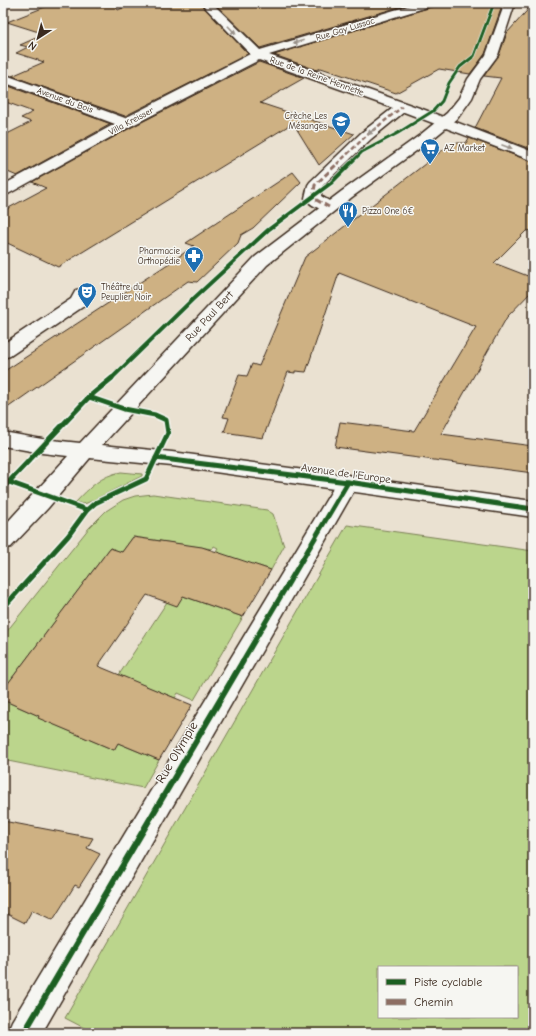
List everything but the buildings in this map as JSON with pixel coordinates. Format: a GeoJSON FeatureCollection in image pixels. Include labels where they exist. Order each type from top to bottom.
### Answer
{"type":"FeatureCollection","features":[{"type":"Feature","properties":{"kind":"street","name":"Rue de la Reine Henriette"},"geometry":{"type":"LineString","coordinates":[[206,3],[245,44],[260,56],[402,107],[533,157]]}},
{"type":"Feature","properties":{"kind":"street","name":"Rue Gay Lussac"},"geometry":{"type":"LineString","coordinates":[[260,56],[272,50],[430,3]]}},
{"type":"Feature","properties":{"kind":"street","name":"Rue Paul Bert"},"geometry":{"type":"LineString","coordinates":[[3,542],[235,287],[261,261],[329,208],[444,123],[458,110],[474,78],[492,55],[510,3]]}},
{"type":"Feature","properties":{"kind":"street","name":"Villa Kreisser"},"geometry":{"type":"LineString","coordinates":[[3,191],[126,124],[250,59],[260,56]]}},
{"type":"Feature","properties":{"kind":"street","name":"Avenue du Bois"},"geometry":{"type":"LineString","coordinates":[[3,78],[126,124]]}},
{"type":"Feature","properties":{"kind":"street"},"geometry":{"type":"LineString","coordinates":[[329,208],[313,198],[315,185],[366,136],[402,107]]}},
{"type":"Feature","properties":{"kind":"street"},"geometry":{"type":"LineString","coordinates":[[3,352],[78,302],[82,294]]}},
{"type":"Feature","properties":{"kind":"street","name":"Avenue de l'Europe"},"geometry":{"type":"LineString","coordinates":[[3,439],[42,446],[172,459],[348,482],[533,509]]}},
{"type":"Feature","properties":{"kind":"street","name":"Rue Olympie"},"geometry":{"type":"LineString","coordinates":[[24,1033],[348,482]]}},
{"type":"Feature","properties":{"kind":"green space"},"geometry":{"type":"Polygon","coordinates":[[[121,472],[142,474],[142,476],[87,503],[83,504],[76,502],[102,479],[121,472]]]}},
{"type":"Feature","properties":{"kind":"green space"},"geometry":{"type":"Polygon","coordinates":[[[153,494],[267,510],[273,514],[284,546],[271,570],[259,566],[257,569],[214,554],[218,548],[214,546],[212,549],[133,537],[122,552],[110,548],[3,690],[3,636],[89,528],[106,511],[123,500],[135,496],[153,494]]]}},
{"type":"Feature","properties":{"kind":"green space"},"geometry":{"type":"Polygon","coordinates":[[[347,525],[533,551],[533,1033],[94,1033],[65,1018],[347,525]]]}},
{"type":"Feature","properties":{"kind":"green space"},"geometry":{"type":"Polygon","coordinates":[[[183,596],[243,617],[194,700],[178,693],[175,698],[128,679],[103,699],[167,602],[183,596]]]}},
{"type":"Feature","properties":{"kind":"green space"},"geometry":{"type":"Polygon","coordinates":[[[3,700],[39,716],[39,718],[114,750],[118,743],[159,760],[143,788],[3,760],[3,700]]]}},
{"type":"Feature","properties":{"kind":"marked path"},"geometry":{"type":"LineString","coordinates":[[329,207],[313,198],[315,185],[366,136],[402,107]]}},
{"type":"Feature","properties":{"kind":"cycle path"},"geometry":{"type":"LineString","coordinates":[[3,488],[89,397],[120,371],[192,300],[268,230],[331,183],[362,152],[398,133],[433,111],[442,101],[449,83],[460,67],[474,56],[494,3]]}},
{"type":"Feature","properties":{"kind":"cycle path"},"geometry":{"type":"LineString","coordinates":[[3,608],[68,536],[87,510],[95,503],[146,479],[168,433],[166,420],[155,415],[124,409],[89,397]]}},
{"type":"Feature","properties":{"kind":"cycle path"},"geometry":{"type":"LineString","coordinates":[[156,458],[348,482],[533,509]]}},
{"type":"Feature","properties":{"kind":"cycle path"},"geometry":{"type":"LineString","coordinates":[[9,482],[87,510]]}},
{"type":"Feature","properties":{"kind":"cycle path"},"geometry":{"type":"LineString","coordinates":[[24,1033],[348,482]]}},
{"type":"Feature","properties":{"kind":"place","name":"Crèche Les Mésanges"},"geometry":{"type":"Point","coordinates":[341,138]}},
{"type":"Feature","properties":{"kind":"place","name":"AZ Market"},"geometry":{"type":"Point","coordinates":[430,165]}},
{"type":"Feature","properties":{"kind":"place","name":"Pizza One 6€"},"geometry":{"type":"Point","coordinates":[348,228]}},
{"type":"Feature","properties":{"kind":"place","name":"Pharmacie Orthopédie"},"geometry":{"type":"Point","coordinates":[194,273]}},
{"type":"Feature","properties":{"kind":"place","name":"Théâtre du Peuplier Noir"},"geometry":{"type":"Point","coordinates":[87,309]}}]}
